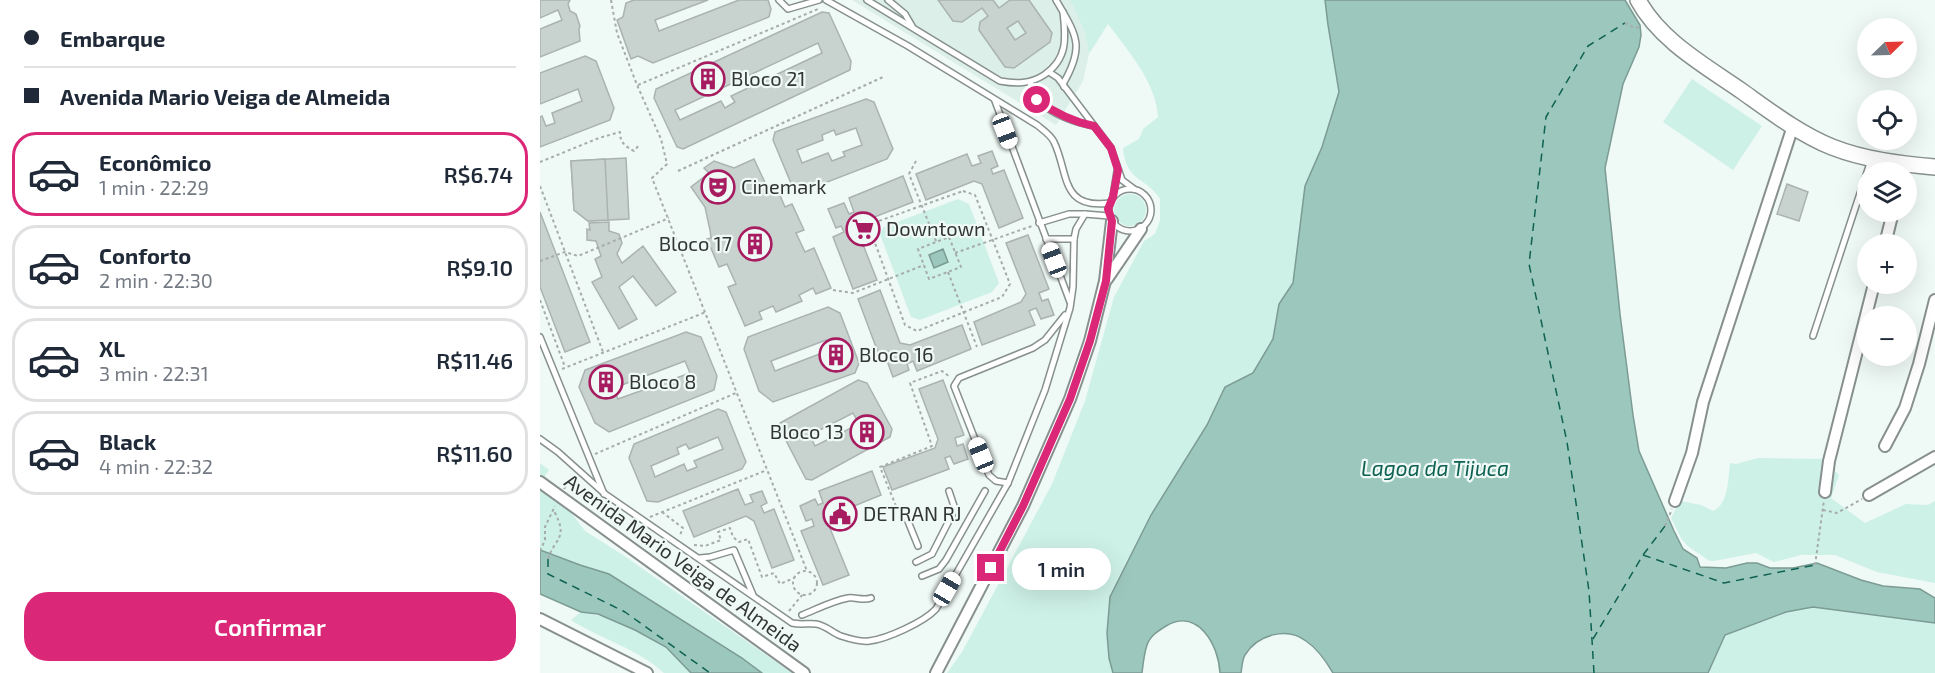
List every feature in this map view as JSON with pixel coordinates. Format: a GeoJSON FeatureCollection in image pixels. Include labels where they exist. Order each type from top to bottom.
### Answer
{"type":"FeatureCollection","features":[{"type":"Feature","properties":{"kind":"main road"},"geometry":{"type":"LineString","coordinates":[[1638,0],[1654,23],[1674,42],[1793,126],[1832,147],[1884,162]]}},
{"type":"Feature","properties":{"kind":"main road"},"geometry":{"type":"LineString","coordinates":[[1917,168],[1935,167]]}},
{"type":"Feature","properties":{"kind":"street"},"geometry":{"type":"LineString","coordinates":[[1676,501],[1692,453],[1702,402],[1793,126]]}},
{"type":"Feature","properties":{"kind":"street"},"geometry":{"type":"LineString","coordinates":[[936,673],[1023,506],[1070,399],[1090,341],[1106,281],[1110,218]]}},
{"type":"Feature","properties":{"kind":"street"},"geometry":{"type":"LineString","coordinates":[[1106,281],[1141,229]]}},
{"type":"Feature","properties":{"kind":"street"},"geometry":{"type":"LineString","coordinates":[[1825,492],[1829,461],[1871,294]]}},
{"type":"Feature","properties":{"kind":"street"},"geometry":{"type":"LineString","coordinates":[[1885,446],[1905,408],[1920,364],[1935,300]]}},
{"type":"Feature","properties":{"kind":"street"},"geometry":{"type":"LineString","coordinates":[[1869,495],[1935,457]]}},
{"type":"Feature","properties":{"kind":"street","name":"Avenida Mario Veiga de Almeida"},"geometry":{"type":"LineString","coordinates":[[540,482],[804,673]]}},
{"type":"Feature","properties":{"kind":"street"},"geometry":{"type":"LineString","coordinates":[[540,619],[647,673]]}},
{"type":"Feature","properties":{"kind":"lane"},"geometry":{"type":"LineString","coordinates":[[779,0],[788,9],[819,0]]}},
{"type":"Feature","properties":{"kind":"lane"},"geometry":{"type":"LineString","coordinates":[[867,0],[1000,81],[1015,84],[1030,82],[1053,70],[1063,50],[1065,29],[1063,12]]}},
{"type":"Feature","properties":{"kind":"lane"},"geometry":{"type":"LineString","coordinates":[[888,0],[905,14],[912,28]]}},
{"type":"Feature","properties":{"kind":"lane"},"geometry":{"type":"LineString","coordinates":[[1056,0],[1077,48],[1076,57],[1063,84],[1064,87]]}},
{"type":"Feature","properties":{"kind":"lane"},"geometry":{"type":"LineString","coordinates":[[829,2],[908,46],[1037,125],[1053,140],[1072,195],[1078,200],[1099,204],[1111,200],[1122,190],[1134,189]]}},
{"type":"Feature","properties":{"kind":"lane"},"geometry":{"type":"LineString","coordinates":[[1039,223],[1069,213],[1085,214],[1110,218],[1122,230],[1128,232],[1141,229],[1150,217],[1151,210],[1146,196],[1122,180],[1111,148],[1079,103],[1058,78],[1049,72]]}},
{"type":"Feature","properties":{"kind":"lane"},"geometry":{"type":"LineString","coordinates":[[1030,82],[1037,100],[1078,123],[1094,126]]}},
{"type":"Feature","properties":{"kind":"lane"},"geometry":{"type":"LineString","coordinates":[[995,101],[1039,223],[1071,302]]}},
{"type":"Feature","properties":{"kind":"lane"},"geometry":{"type":"LineString","coordinates":[[1813,336],[1871,158]]}},
{"type":"Feature","properties":{"kind":"lane"},"geometry":{"type":"LineString","coordinates":[[1110,218],[1111,200],[1118,170]]}},
{"type":"Feature","properties":{"kind":"lane"},"geometry":{"type":"LineString","coordinates":[[540,439],[604,494],[784,618],[800,625],[816,624],[838,635],[859,641],[870,641],[922,621],[936,609],[1008,483],[1046,390],[1071,302],[1076,229],[1085,214]]}},
{"type":"Feature","properties":{"kind":"lane"},"geometry":{"type":"LineString","coordinates":[[1046,239],[1074,239]]}},
{"type":"Feature","properties":{"kind":"lane"},"geometry":{"type":"LineString","coordinates":[[1008,483],[996,481],[989,475],[957,397],[955,382],[959,378],[1033,348],[1045,340],[1068,312]]}},
{"type":"Feature","properties":{"kind":"lane"},"geometry":{"type":"LineString","coordinates":[[540,337],[604,494]]}},
{"type":"Feature","properties":{"kind":"lane"},"geometry":{"type":"LineString","coordinates":[[916,562],[932,554],[955,509],[949,491]]}},
{"type":"Feature","properties":{"kind":"lane"},"geometry":{"type":"LineString","coordinates":[[922,576],[939,569],[946,560],[985,491]]}},
{"type":"Feature","properties":{"kind":"lane"},"geometry":{"type":"LineString","coordinates":[[901,510],[918,546]]}},
{"type":"Feature","properties":{"kind":"lane"},"geometry":{"type":"LineString","coordinates":[[700,558],[734,550],[753,596]]}},
{"type":"Feature","properties":{"kind":"lane"},"geometry":{"type":"LineString","coordinates":[[802,615],[843,599],[871,598]]}},
{"type":"Feature","properties":{"kind":"path"},"geometry":{"type":"LineString","coordinates":[[611,0],[617,33],[661,139],[667,164],[652,178],[807,571],[816,577],[817,585],[813,592],[803,594],[784,618]]}},
{"type":"Feature","properties":{"kind":"path"},"geometry":{"type":"LineString","coordinates":[[637,85],[829,2]]}},
{"type":"Feature","properties":{"kind":"path"},"geometry":{"type":"LineString","coordinates":[[678,171],[884,77]]}},
{"type":"Feature","properties":{"kind":"path"},"geometry":{"type":"LineString","coordinates":[[540,162],[620,132],[623,145],[634,151],[640,144]]}},
{"type":"Feature","properties":{"kind":"path"},"geometry":{"type":"LineString","coordinates":[[916,161],[909,174],[936,242]]}},
{"type":"Feature","properties":{"kind":"path"},"geometry":{"type":"LineString","coordinates":[[540,186],[603,352]]}},
{"type":"Feature","properties":{"kind":"path"},"geometry":{"type":"LineString","coordinates":[[963,190],[975,195],[992,239],[1010,284],[1002,297],[917,331],[904,325],[871,232],[876,222],[963,190]]}},
{"type":"Feature","properties":{"kind":"path"},"geometry":{"type":"LineString","coordinates":[[540,261],[565,252],[578,256],[669,218]]}},
{"type":"Feature","properties":{"kind":"path"},"geometry":{"type":"LineString","coordinates":[[956,253],[1039,223]]}},
{"type":"Feature","properties":{"kind":"path"},"geometry":{"type":"LineString","coordinates":[[950,237],[956,253],[961,267],[929,279],[918,249],[950,237]]}},
{"type":"Feature","properties":{"kind":"path"},"geometry":{"type":"LineString","coordinates":[[833,290],[853,293],[924,265]]}},
{"type":"Feature","properties":{"kind":"path"},"geometry":{"type":"LineString","coordinates":[[948,272],[977,347]]}},
{"type":"Feature","properties":{"kind":"path"},"geometry":{"type":"LineString","coordinates":[[540,300],[566,368]]}},
{"type":"Feature","properties":{"kind":"path"},"geometry":{"type":"LineString","coordinates":[[554,372],[706,312]]}},
{"type":"Feature","properties":{"kind":"path"},"geometry":{"type":"LineString","coordinates":[[901,510],[880,467],[932,446],[910,382],[942,371],[955,382]]}},
{"type":"Feature","properties":{"kind":"path"},"geometry":{"type":"LineString","coordinates":[[589,456],[737,392]]}},
{"type":"Feature","properties":{"kind":"path"},"geometry":{"type":"LineString","coordinates":[[540,551],[545,540],[545,527],[554,511],[556,500],[577,469]]}},
{"type":"Feature","properties":{"kind":"path"},"geometry":{"type":"LineString","coordinates":[[641,520],[767,470]]}},
{"type":"Feature","properties":{"kind":"path"},"geometry":{"type":"LineString","coordinates":[[1815,565],[1825,492]]}},
{"type":"Feature","properties":{"kind":"path"},"geometry":{"type":"LineString","coordinates":[[1822,510],[1837,513],[1869,495]]}},
{"type":"Feature","properties":{"kind":"path"},"geometry":{"type":"LineString","coordinates":[[1665,526],[1676,501]]}},
{"type":"Feature","properties":{"kind":"path"},"geometry":{"type":"LineString","coordinates":[[548,559],[560,538],[561,527],[554,511]]}},
{"type":"Feature","properties":{"kind":"path"},"geometry":{"type":"LineString","coordinates":[[803,594],[796,590],[794,579],[799,572],[807,571]]}},
{"type":"Feature","properties":{"kind":"shaded area"},"geometry":{"type":"Polygon","coordinates":[[[852,0],[1070,0],[1084,30],[1089,54],[1083,81],[1056,125],[852,0]]]}},
{"type":"Feature","properties":{"kind":"shaded area"},"geometry":{"type":"Polygon","coordinates":[[[1070,0],[1325,0],[1339,92],[1322,147],[1305,186],[1293,283],[1279,304],[1273,339],[1253,373],[1225,387],[1207,425],[1151,515],[1110,597],[1107,633],[1113,673],[947,673],[962,652],[1052,484],[1085,401],[1114,297],[1144,241],[1155,234],[1160,220],[1160,199],[1132,173],[1125,159],[1123,148],[1139,139],[1143,129],[1158,117],[1147,79],[1108,24],[1089,54],[1084,30],[1070,0]]]}},
{"type":"Feature","properties":{"kind":"shaded area"},"geometry":{"type":"Polygon","coordinates":[[[1692,79],[1762,126],[1733,170],[1663,122],[1692,79]]]}},
{"type":"Feature","properties":{"kind":"shaded area"},"geometry":{"type":"Polygon","coordinates":[[[1130,194],[1141,199],[1146,210],[1141,221],[1130,226],[1119,221],[1114,210],[1119,199],[1130,194]]]}},
{"type":"Feature","properties":{"kind":"shaded area"},"geometry":{"type":"Polygon","coordinates":[[[958,199],[969,204],[999,283],[992,292],[920,320],[911,317],[880,234],[884,227],[958,199]]]}},
{"type":"Feature","properties":{"kind":"shaded area"},"geometry":{"type":"Polygon","coordinates":[[[1758,458],[1823,459],[1839,475],[1831,498],[1865,523],[1906,504],[1928,505],[1935,501],[1935,583],[1877,572],[1835,555],[1801,555],[1774,562],[1756,553],[1710,561],[1694,551],[1682,540],[1671,518],[1680,501],[1701,505],[1713,511],[1718,508],[1725,497],[1730,463],[1736,464],[1758,458]]]}},
{"type":"Feature","properties":{"kind":"shaded area"},"geometry":{"type":"Polygon","coordinates":[[[540,463],[549,470],[544,477],[585,531],[792,673],[762,673],[609,574],[540,550],[540,463]]]}},
{"type":"Feature","properties":{"kind":"shaded area"},"geometry":{"type":"Polygon","coordinates":[[[1813,607],[1935,623],[1935,673],[1709,673],[1724,635],[1786,612],[1813,607]]]}},
{"type":"Feature","properties":{"kind":"shaded area"},"geometry":{"type":"Polygon","coordinates":[[[581,612],[614,620],[645,634],[668,649],[691,673],[664,673],[643,657],[571,620],[581,612]]]}},
{"type":"Feature","properties":{"kind":"water","name":"Lagoa da Tijuca"},"geometry":{"type":"Polygon","coordinates":[[[1325,0],[1625,0],[1640,25],[1641,35],[1639,47],[1623,84],[1605,168],[1620,314],[1639,451],[1674,531],[1683,549],[1697,558],[1700,567],[1726,568],[1757,563],[1770,568],[1793,568],[1817,563],[1883,586],[1920,589],[1935,598],[1935,623],[1813,607],[1786,612],[1725,635],[1708,673],[1333,673],[1310,644],[1298,636],[1282,634],[1265,638],[1250,648],[1244,657],[1241,673],[1220,673],[1216,652],[1205,632],[1197,625],[1177,621],[1163,628],[1150,639],[1145,652],[1142,673],[1113,673],[1107,633],[1110,597],[1151,515],[1207,425],[1225,387],[1253,373],[1273,339],[1279,304],[1293,283],[1305,186],[1322,147],[1339,92],[1325,0]]]}},
{"type":"Feature","properties":{"kind":"water"},"geometry":{"type":"Polygon","coordinates":[[[943,249],[948,262],[934,268],[929,255],[943,249]]]}},
{"type":"Feature","properties":{"kind":"water"},"geometry":{"type":"Polygon","coordinates":[[[540,550],[609,574],[762,673],[691,673],[666,647],[635,630],[598,614],[581,612],[540,594],[540,550]]]}},
{"type":"Feature","properties":{"kind":"building"},"geometry":{"type":"Polygon","coordinates":[[[540,0],[570,0],[568,4],[570,11],[576,14],[580,26],[580,41],[540,57],[540,29],[562,20],[558,10],[540,18],[540,0]]]}},
{"type":"Feature","properties":{"kind":"building"},"geometry":{"type":"Polygon","coordinates":[[[634,0],[708,0],[655,20],[659,31],[739,0],[768,0],[771,9],[769,17],[653,63],[638,56],[631,59],[617,20],[623,17],[626,3],[634,0]]]}},
{"type":"Feature","properties":{"kind":"building"},"geometry":{"type":"Polygon","coordinates":[[[938,0],[993,0],[999,8],[1010,0],[1029,0],[1052,33],[1050,42],[1014,68],[1005,67],[979,30],[980,22],[988,16],[982,8],[962,22],[953,21],[938,0]],[[1018,21],[1007,28],[1015,40],[1026,33],[1018,21]]]}},
{"type":"Feature","properties":{"kind":"building","name":"Bloco 21"},"geometry":{"type":"Polygon","coordinates":[[[822,12],[829,13],[851,61],[850,70],[683,149],[677,147],[654,98],[656,89],[822,12]],[[818,43],[675,110],[680,120],[721,101],[725,108],[735,102],[731,96],[822,53],[818,43]]]}},
{"type":"Feature","properties":{"kind":"building"},"geometry":{"type":"Polygon","coordinates":[[[585,56],[596,61],[614,108],[610,120],[540,147],[540,117],[542,116],[546,126],[555,123],[552,113],[582,101],[578,89],[540,104],[540,73],[585,56]]]}},
{"type":"Feature","properties":{"kind":"building"},"geometry":{"type":"Polygon","coordinates":[[[866,99],[874,102],[893,149],[887,159],[804,191],[793,188],[773,140],[775,132],[866,99]],[[856,128],[836,135],[834,130],[822,135],[823,140],[797,150],[802,163],[828,153],[832,161],[845,156],[843,152],[862,145],[856,128]]]}},
{"type":"Feature","properties":{"kind":"building"},"geometry":{"type":"Polygon","coordinates":[[[992,151],[998,166],[991,169],[993,174],[1004,170],[1023,218],[999,228],[982,184],[974,181],[926,200],[916,174],[967,154],[972,166],[981,163],[978,156],[992,151]]]}},
{"type":"Feature","properties":{"kind":"building"},"geometry":{"type":"Polygon","coordinates":[[[626,158],[629,219],[588,221],[574,210],[571,161],[626,158]]]}},
{"type":"Feature","properties":{"kind":"building"},"geometry":{"type":"Polygon","coordinates":[[[605,159],[608,220],[588,221],[574,210],[571,161],[605,159]]]}},
{"type":"Feature","properties":{"kind":"building","name":"Bloco 17"},"geometry":{"type":"Polygon","coordinates":[[[754,159],[768,189],[776,186],[785,207],[792,204],[804,230],[796,233],[805,252],[814,248],[831,288],[816,294],[813,288],[799,295],[802,301],[776,312],[773,306],[759,312],[762,319],[745,326],[728,287],[736,284],[727,264],[719,267],[707,239],[711,238],[705,207],[691,187],[709,173],[704,168],[714,161],[734,168],[754,159]]]}},
{"type":"Feature","properties":{"kind":"building"},"geometry":{"type":"Polygon","coordinates":[[[903,176],[913,202],[864,221],[858,232],[877,280],[853,289],[833,237],[844,232],[841,226],[836,228],[828,209],[844,203],[849,214],[854,212],[849,198],[903,176]]]}},
{"type":"Feature","properties":{"kind":"building"},"geometry":{"type":"Polygon","coordinates":[[[1787,184],[1808,192],[1799,221],[1777,214],[1787,184]]]}},
{"type":"Feature","properties":{"kind":"building"},"geometry":{"type":"Polygon","coordinates":[[[540,212],[590,342],[565,352],[540,287],[540,212]]]}},
{"type":"Feature","properties":{"kind":"building"},"geometry":{"type":"Polygon","coordinates":[[[609,222],[609,231],[619,234],[622,243],[617,254],[622,263],[643,246],[676,292],[656,306],[633,276],[619,287],[637,319],[619,329],[592,282],[602,277],[595,259],[601,256],[596,241],[587,240],[587,229],[590,230],[589,223],[609,222]]]}},
{"type":"Feature","properties":{"kind":"building"},"geometry":{"type":"Polygon","coordinates":[[[1028,235],[1049,289],[1039,293],[1042,301],[1048,299],[1054,315],[1041,319],[1036,308],[1029,311],[1035,325],[982,345],[974,322],[1021,302],[1026,294],[1006,243],[1028,235]]]}},
{"type":"Feature","properties":{"kind":"building"},"geometry":{"type":"Polygon","coordinates":[[[880,290],[900,343],[910,345],[962,325],[971,349],[917,371],[913,361],[907,364],[909,370],[893,377],[886,358],[890,357],[888,351],[879,355],[858,299],[880,290]]]}},
{"type":"Feature","properties":{"kind":"building","name":"Bloco 16"},"geometry":{"type":"Polygon","coordinates":[[[828,307],[840,313],[859,363],[855,373],[773,402],[759,391],[744,349],[748,337],[828,307]],[[826,340],[771,361],[775,371],[830,350],[826,340]]]}},
{"type":"Feature","properties":{"kind":"building","name":"Bloco 8"},"geometry":{"type":"Polygon","coordinates":[[[686,332],[701,337],[717,376],[714,390],[609,432],[595,423],[579,387],[585,370],[686,332]],[[685,361],[614,388],[618,399],[690,373],[685,361]]]}},
{"type":"Feature","properties":{"kind":"building","name":"Bloco 13"},"geometry":{"type":"Polygon","coordinates":[[[858,380],[867,383],[892,429],[890,437],[812,480],[806,479],[780,429],[780,423],[858,380]],[[853,413],[810,435],[815,446],[859,424],[853,413]]]}},
{"type":"Feature","properties":{"kind":"building"},"geometry":{"type":"Polygon","coordinates":[[[943,380],[964,435],[955,438],[957,446],[963,444],[968,459],[954,464],[950,456],[945,458],[949,469],[892,490],[883,467],[935,448],[938,439],[919,389],[943,380]]]}},
{"type":"Feature","properties":{"kind":"building"},"geometry":{"type":"Polygon","coordinates":[[[718,409],[726,412],[746,462],[742,469],[658,502],[647,501],[629,458],[634,444],[718,409]],[[718,437],[689,449],[686,444],[677,448],[679,454],[651,466],[655,477],[684,464],[687,471],[697,467],[694,461],[723,449],[718,437]]]}},
{"type":"Feature","properties":{"kind":"building"},"geometry":{"type":"Polygon","coordinates":[[[872,471],[881,495],[832,515],[827,521],[849,575],[823,585],[801,531],[814,526],[812,519],[806,521],[800,506],[815,499],[818,505],[823,503],[819,491],[872,471]]]}},
{"type":"Feature","properties":{"kind":"building"},"geometry":{"type":"Polygon","coordinates":[[[738,489],[745,505],[753,502],[750,495],[762,491],[767,503],[761,506],[764,513],[774,509],[794,560],[772,568],[754,521],[746,516],[694,537],[683,511],[738,489]]]}},
{"type":"Feature","properties":{"kind":"ferry route"},"geometry":{"type":"LineString","coordinates":[[1594,673],[1589,591],[1567,442],[1529,264],[1546,117],[1588,46],[1625,23]]}},
{"type":"Feature","properties":{"kind":"ferry route"},"geometry":{"type":"LineString","coordinates":[[1593,639],[1643,555],[1665,526]]}},
{"type":"Feature","properties":{"kind":"ferry route"},"geometry":{"type":"LineString","coordinates":[[1643,555],[1724,583],[1815,565]]}},
{"type":"Feature","properties":{"kind":"ferry route"},"geometry":{"type":"LineString","coordinates":[[548,559],[548,574],[625,612],[710,673]]}},
{"type":"Feature","properties":{"kind":"place","name":"Bloco 21"},"geometry":{"type":"Point","coordinates":[708,79]}},
{"type":"Feature","properties":{"kind":"place","name":"Cinemark"},"geometry":{"type":"Point","coordinates":[718,187]}},
{"type":"Feature","properties":{"kind":"place","name":"Downtown"},"geometry":{"type":"Point","coordinates":[863,229]}},
{"type":"Feature","properties":{"kind":"place","name":"Bloco 17"},"geometry":{"type":"Point","coordinates":[755,244]}},
{"type":"Feature","properties":{"kind":"place","name":"Bloco 16"},"geometry":{"type":"Point","coordinates":[836,355]}},
{"type":"Feature","properties":{"kind":"place","name":"Bloco 8"},"geometry":{"type":"Point","coordinates":[606,382]}},
{"type":"Feature","properties":{"kind":"place","name":"Bloco 13"},"geometry":{"type":"Point","coordinates":[867,432]}},
{"type":"Feature","properties":{"kind":"place","name":"DETRAN RJ"},"geometry":{"type":"Point","coordinates":[840,514]}},
{"type":"Feature","properties":{"kind":"route"},"geometry":{"type":"LineString","coordinates":[[991,568],[1048,453],[1090,341],[1106,281],[1112,221],[1108,209],[1113,197],[1118,170],[1111,148],[1094,126],[1078,123],[1037,100]]}}]}
